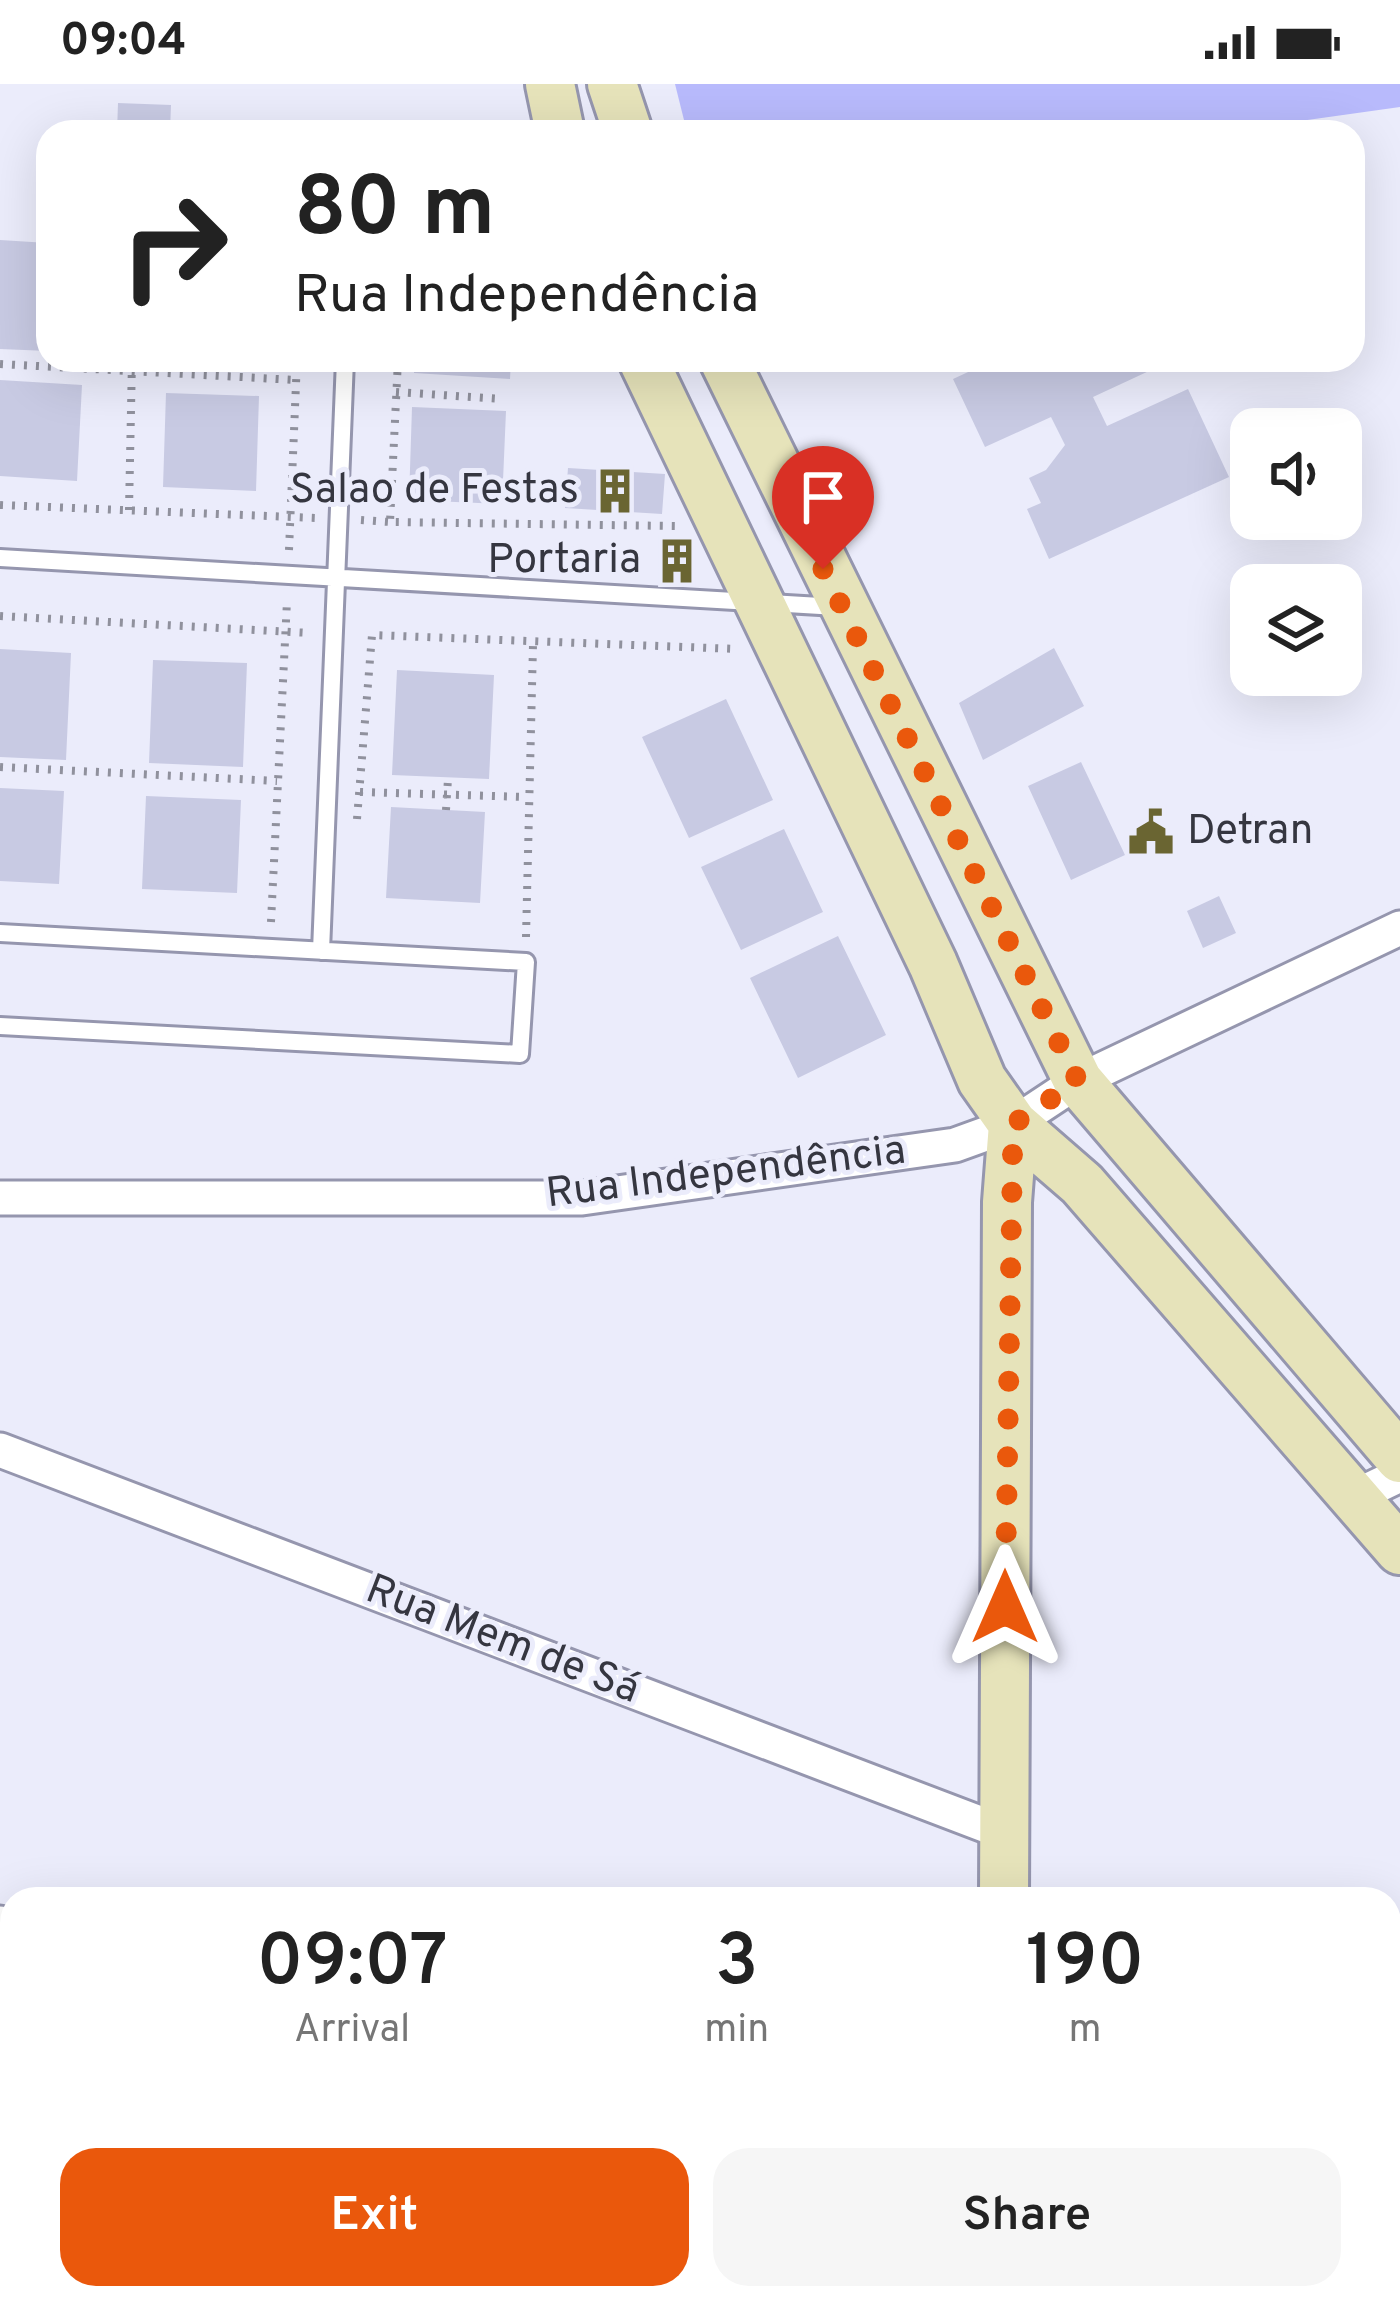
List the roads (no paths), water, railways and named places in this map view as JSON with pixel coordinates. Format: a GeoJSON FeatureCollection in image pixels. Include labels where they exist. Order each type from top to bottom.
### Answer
{"type":"FeatureCollection","features":[{"type":"Feature","properties":{"kind":"street"},"geometry":{"type":"LineString","coordinates":[[550,84],[558,120]]}},
{"type":"Feature","properties":{"kind":"street"},"geometry":{"type":"LineString","coordinates":[[612,84],[624,120]]}},
{"type":"Feature","properties":{"kind":"street"},"geometry":{"type":"LineString","coordinates":[[649,372],[933,964],[982,1080],[1013,1124],[1082,1184],[1400,1550]]}},
{"type":"Feature","properties":{"kind":"street"},"geometry":{"type":"LineString","coordinates":[[730,372],[841,607],[1078,1081],[1400,1458]]}},
{"type":"Feature","properties":{"kind":"street","name":"Rua Independência"},"geometry":{"type":"LineString","coordinates":[[0,1198],[582,1198],[955,1145],[1013,1124],[1078,1081],[1400,928]]}},
{"type":"Feature","properties":{"kind":"street"},"geometry":{"type":"LineString","coordinates":[[1004,1887],[1007,1202],[1013,1124]]}},
{"type":"Feature","properties":{"kind":"street","name":"Rua Mem de Sá"},"geometry":{"type":"LineString","coordinates":[[0,1450],[1003,1832]]}},
{"type":"Feature","properties":{"kind":"street"},"geometry":{"type":"LineString","coordinates":[[1354,1497],[1400,1475]]}},
{"type":"Feature","properties":{"kind":"lane"},"geometry":{"type":"LineString","coordinates":[[321,951],[344,372]]}},
{"type":"Feature","properties":{"kind":"lane"},"geometry":{"type":"LineString","coordinates":[[0,558],[336,573],[841,607]]}},
{"type":"Feature","properties":{"kind":"lane"},"geometry":{"type":"LineString","coordinates":[[0,933],[526,962],[520,1054],[0,1026]]}},
{"type":"Feature","properties":{"kind":"place","name":"Salao de Festas"},"geometry":{"type":"Point","coordinates":[615,491]}},
{"type":"Feature","properties":{"kind":"place","name":"Portaria"},"geometry":{"type":"Point","coordinates":[677,561]}},
{"type":"Feature","properties":{"kind":"place","name":"Detran"},"geometry":{"type":"Point","coordinates":[1151,832]}}]}
